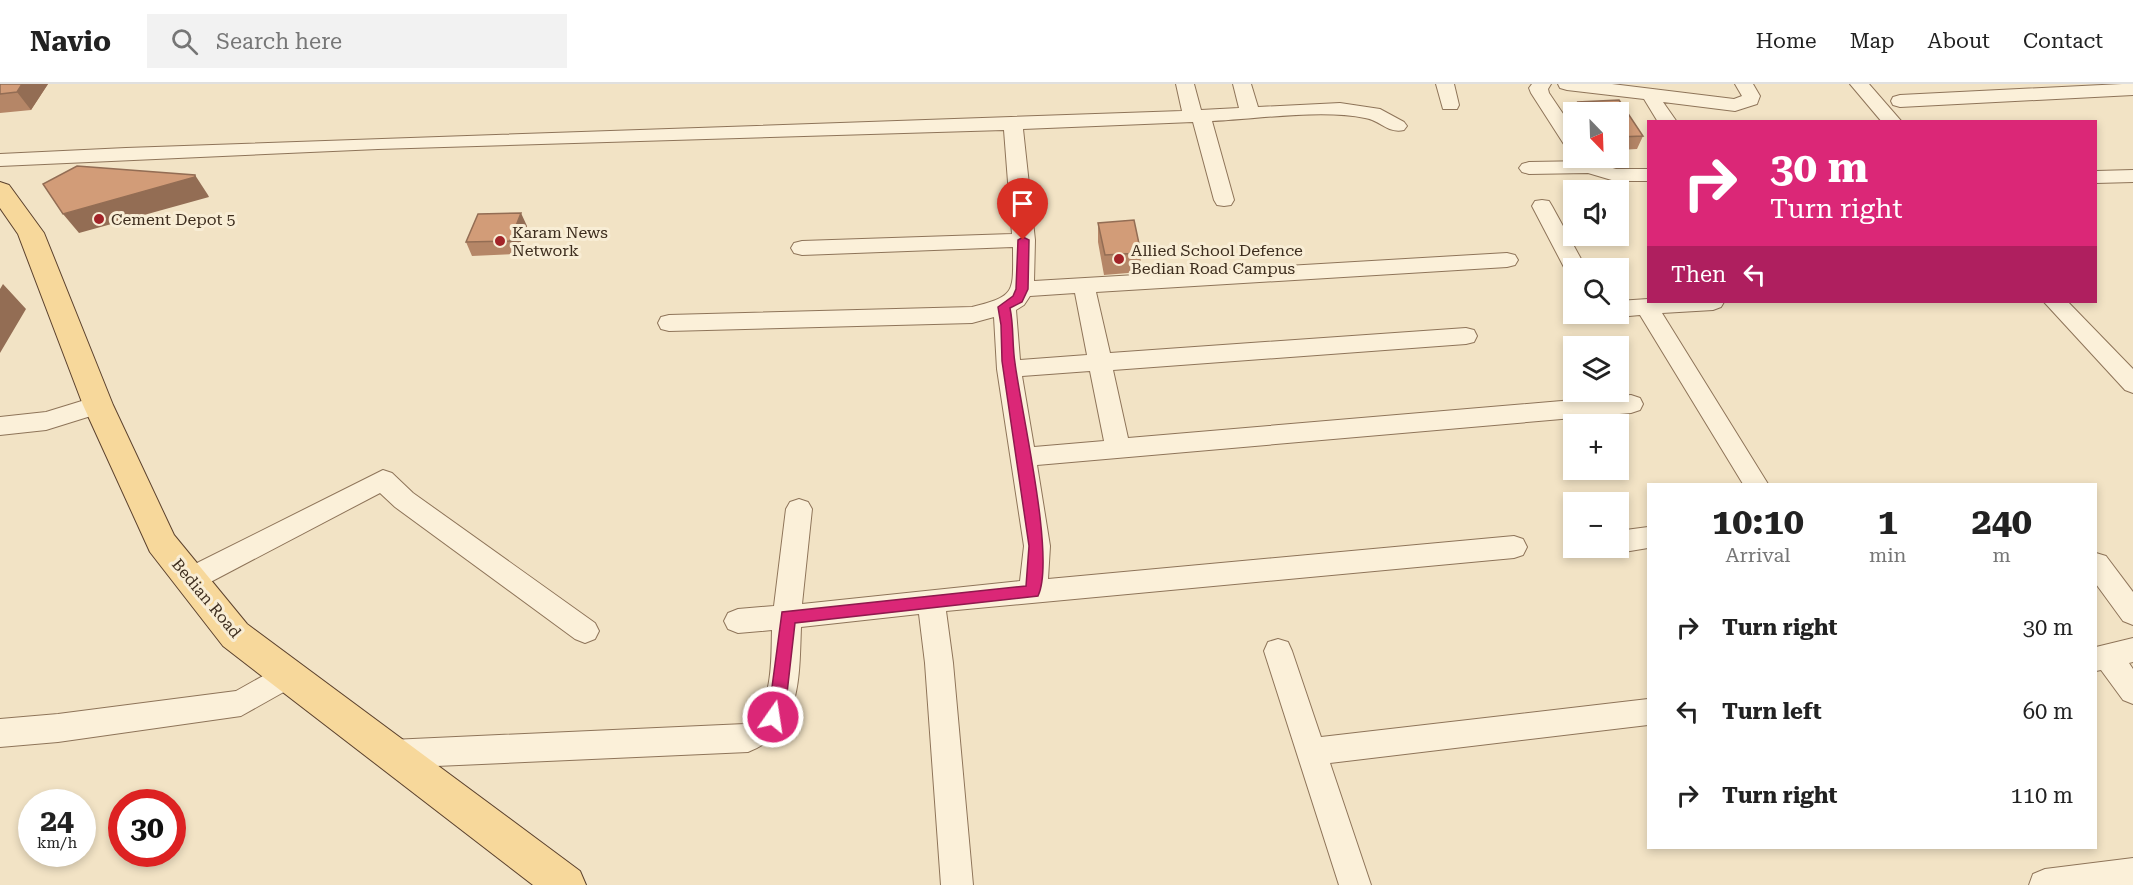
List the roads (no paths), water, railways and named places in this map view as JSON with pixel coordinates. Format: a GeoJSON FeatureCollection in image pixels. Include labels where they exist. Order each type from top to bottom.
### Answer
{"type":"FeatureCollection","features":[{"type":"Feature","properties":{"kind":"main road","name":"Bedian Road"},"geometry":{"type":"LineString","coordinates":[[0,190],[31,233],[98,405],[162,543],[235,635],[566,885]]}},
{"type":"Feature","properties":{"kind":"street"},"geometry":{"type":"LineString","coordinates":[[1185,84],[1224,200]]}},
{"type":"Feature","properties":{"kind":"street"},"geometry":{"type":"LineString","coordinates":[[1242,84],[1250,113]]}},
{"type":"Feature","properties":{"kind":"street"},"geometry":{"type":"LineString","coordinates":[[1445,84],[1450,105]]}},
{"type":"Feature","properties":{"kind":"street"},"geometry":{"type":"LineString","coordinates":[[1542,84],[1538,88],[1540,93],[1563,128]]}},
{"type":"Feature","properties":{"kind":"street"},"geometry":{"type":"LineString","coordinates":[[1567,84],[1653,96],[1743,96],[1748,120]]}},
{"type":"Feature","properties":{"kind":"street"},"geometry":{"type":"LineString","coordinates":[[1859,84],[1891,120]]}},
{"type":"Feature","properties":{"kind":"street"},"geometry":{"type":"LineString","coordinates":[[1900,101],[2133,89]]}},
{"type":"Feature","properties":{"kind":"street"},"geometry":{"type":"LineString","coordinates":[[1653,96],[1654,102],[1667,120]]}},
{"type":"Feature","properties":{"kind":"street"},"geometry":{"type":"LineString","coordinates":[[0,160],[127,153],[704,132],[1013,124],[1340,109],[1372,113],[1397,126]]}},
{"type":"Feature","properties":{"kind":"street"},"geometry":{"type":"LineString","coordinates":[[669,323],[972,315],[1004,307],[1018,299],[1022,289],[1023,240],[1013,124]]}},
{"type":"Feature","properties":{"kind":"street"},"geometry":{"type":"LineString","coordinates":[[1529,168],[1563,164]]}},
{"type":"Feature","properties":{"kind":"street"},"geometry":{"type":"LineString","coordinates":[[1599,168],[1615,175],[1647,175]]}},
{"type":"Feature","properties":{"kind":"street"},"geometry":{"type":"LineString","coordinates":[[2097,177],[2133,176]]}},
{"type":"Feature","properties":{"kind":"street"},"geometry":{"type":"LineString","coordinates":[[1542,206],[1570,258]]}},
{"type":"Feature","properties":{"kind":"street"},"geometry":{"type":"LineString","coordinates":[[802,248],[1023,240]]}},
{"type":"Feature","properties":{"kind":"street"},"geometry":{"type":"LineString","coordinates":[[1022,289],[1508,260]]}},
{"type":"Feature","properties":{"kind":"street"},"geometry":{"type":"LineString","coordinates":[[1084,285],[1118,450]]}},
{"type":"Feature","properties":{"kind":"street"},"geometry":{"type":"LineString","coordinates":[[1629,309],[1702,303]]}},
{"type":"Feature","properties":{"kind":"street"},"geometry":{"type":"LineString","coordinates":[[2056,303],[2133,384]]}},
{"type":"Feature","properties":{"kind":"street"},"geometry":{"type":"LineString","coordinates":[[1004,307],[1009,369],[1036,546],[1033,591]]}},
{"type":"Feature","properties":{"kind":"street"},"geometry":{"type":"LineString","coordinates":[[1647,308],[1755,483]]}},
{"type":"Feature","properties":{"kind":"street"},"geometry":{"type":"LineString","coordinates":[[1009,369],[1466,336]]}},
{"type":"Feature","properties":{"kind":"street"},"geometry":{"type":"LineString","coordinates":[[1023,457],[1631,404]]}},
{"type":"Feature","properties":{"kind":"street"},"geometry":{"type":"LineString","coordinates":[[0,426],[46,421],[98,405]]}},
{"type":"Feature","properties":{"kind":"street"},"geometry":{"type":"LineString","coordinates":[[191,579],[383,480],[404,500],[585,631]]}},
{"type":"Feature","properties":{"kind":"street"},"geometry":{"type":"LineString","coordinates":[[391,754],[594,743],[748,738],[764,729],[773,717],[778,702],[785,655],[799,508]]}},
{"type":"Feature","properties":{"kind":"street"},"geometry":{"type":"LineString","coordinates":[[1629,541],[1647,538]]}},
{"type":"Feature","properties":{"kind":"street"},"geometry":{"type":"LineString","coordinates":[[738,621],[1033,591],[1514,547]]}},
{"type":"Feature","properties":{"kind":"street"},"geometry":{"type":"LineString","coordinates":[[2097,565],[2133,613]]}},
{"type":"Feature","properties":{"kind":"street"},"geometry":{"type":"LineString","coordinates":[[931,601],[939,663],[957,885]]}},
{"type":"Feature","properties":{"kind":"street"},"geometry":{"type":"LineString","coordinates":[[1278,651],[1355,885]]}},
{"type":"Feature","properties":{"kind":"street"},"geometry":{"type":"LineString","coordinates":[[2112,656],[2133,691]]}},
{"type":"Feature","properties":{"kind":"street"},"geometry":{"type":"LineString","coordinates":[[0,732],[69,727],[241,703],[288,675]]}},
{"type":"Feature","properties":{"kind":"street"},"geometry":{"type":"LineString","coordinates":[[1310,752],[1647,712]]}},
{"type":"Feature","properties":{"kind":"street"},"geometry":{"type":"LineString","coordinates":[[2045,885],[2133,874]]}},
{"type":"Feature","properties":{"kind":"place","name":"Cement Depot 5"},"geometry":{"type":"Point","coordinates":[99,219]}},
{"type":"Feature","properties":{"kind":"place","name":"Karam News Network"},"geometry":{"type":"Point","coordinates":[500,241]}},
{"type":"Feature","properties":{"kind":"place","name":"Allied School Defence Bedian Road Campus"},"geometry":{"type":"Point","coordinates":[1119,259]}}]}
